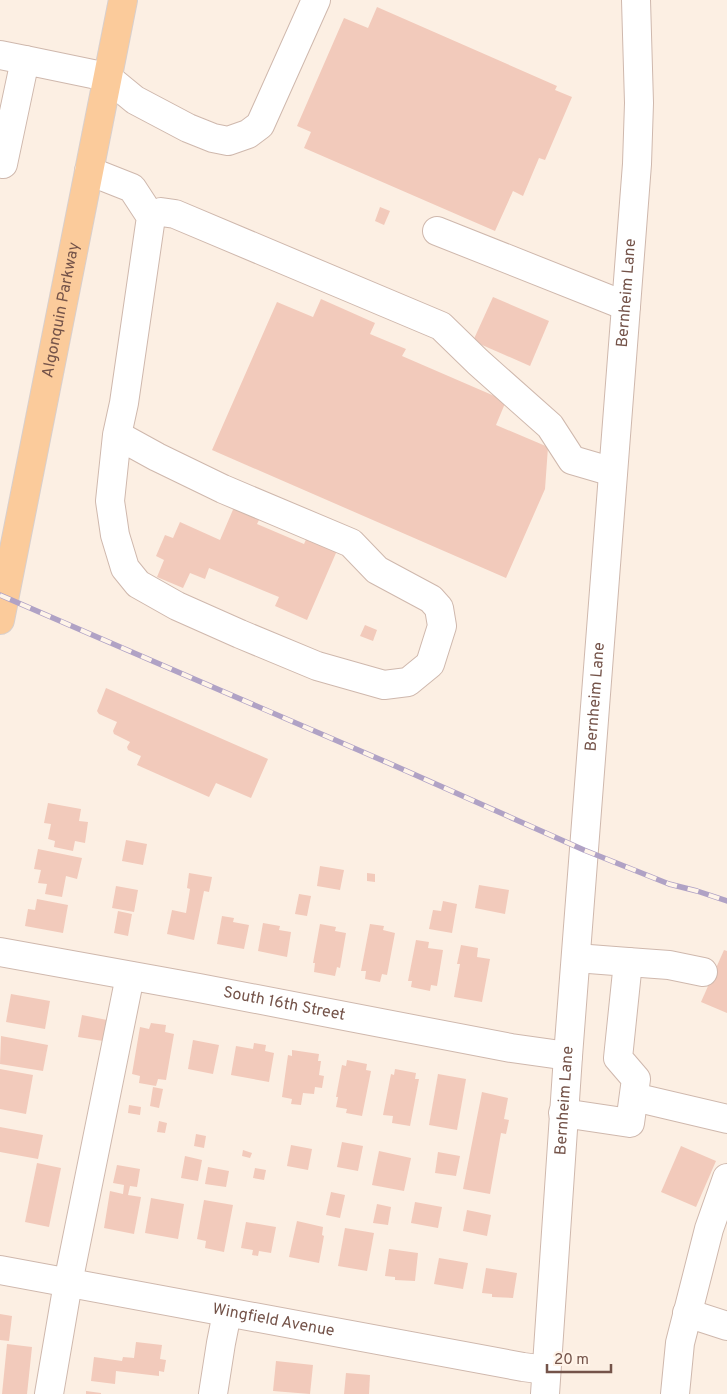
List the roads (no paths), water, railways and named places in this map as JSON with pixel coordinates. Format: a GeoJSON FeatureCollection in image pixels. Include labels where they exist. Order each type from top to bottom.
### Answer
{"type":"FeatureCollection","features":[{"type":"Feature","properties":{"kind":"main road","name":"Algonquin Parkway"},"geometry":{"type":"LineString","coordinates":[[0,620],[123,0]]}},
{"type":"Feature","properties":{"kind":"street"},"geometry":{"type":"LineString","coordinates":[[0,163],[3,164],[12,57],[108,77],[135,100],[156,112],[213,138],[228,141],[248,134],[260,124],[316,0]]}},
{"type":"Feature","properties":{"kind":"street","name":"Bernheim Lane"},"geometry":{"type":"LineString","coordinates":[[545,1382],[563,1113],[637,164],[639,103],[636,0]]}},
{"type":"Feature","properties":{"kind":"street"},"geometry":{"type":"LineString","coordinates":[[89,171],[132,188],[151,217],[124,403],[117,435],[110,501],[113,526],[125,568],[138,584],[177,606],[317,666],[384,685],[408,682],[430,664],[442,626],[439,608],[431,599],[377,570],[351,543],[223,489],[117,435]]}},
{"type":"Feature","properties":{"kind":"street"},"geometry":{"type":"LineString","coordinates":[[151,217],[161,212],[175,214],[441,326],[478,362],[550,426],[572,460],[613,472]]}},
{"type":"Feature","properties":{"kind":"street"},"geometry":{"type":"LineString","coordinates":[[437,231],[626,306]]}},
{"type":"Feature","properties":{"kind":"street","name":"South 16th Street"},"geometry":{"type":"LineString","coordinates":[[0,952],[511,1048],[568,1056]]}},
{"type":"Feature","properties":{"kind":"street"},"geometry":{"type":"LineString","coordinates":[[576,958],[669,965],[703,972]]}},
{"type":"Feature","properties":{"kind":"street"},"geometry":{"type":"LineString","coordinates":[[563,1113],[630,1122],[636,1079],[618,1058],[628,962]]}},
{"type":"Feature","properties":{"kind":"street"},"geometry":{"type":"LineString","coordinates":[[49,1394],[68,1283],[130,976]]}},
{"type":"Feature","properties":{"kind":"street"},"geometry":{"type":"LineString","coordinates":[[634,1097],[727,1119]]}},
{"type":"Feature","properties":{"kind":"street"},"geometry":{"type":"LineString","coordinates":[[675,1394],[680,1343],[687,1313],[709,1228],[727,1178]]}},
{"type":"Feature","properties":{"kind":"street","name":"Wingfield Avenue"},"geometry":{"type":"LineString","coordinates":[[0,1270],[523,1368],[545,1382]]}},
{"type":"Feature","properties":{"kind":"street"},"geometry":{"type":"LineString","coordinates":[[213,1394],[227,1313]]}},
{"type":"Feature","properties":{"kind":"street"},"geometry":{"type":"LineString","coordinates":[[687,1313],[727,1326]]}},
{"type":"Feature","properties":{"kind":"railway"},"geometry":{"type":"LineString","coordinates":[[0,595],[584,850],[669,884],[727,901]]}}]}
